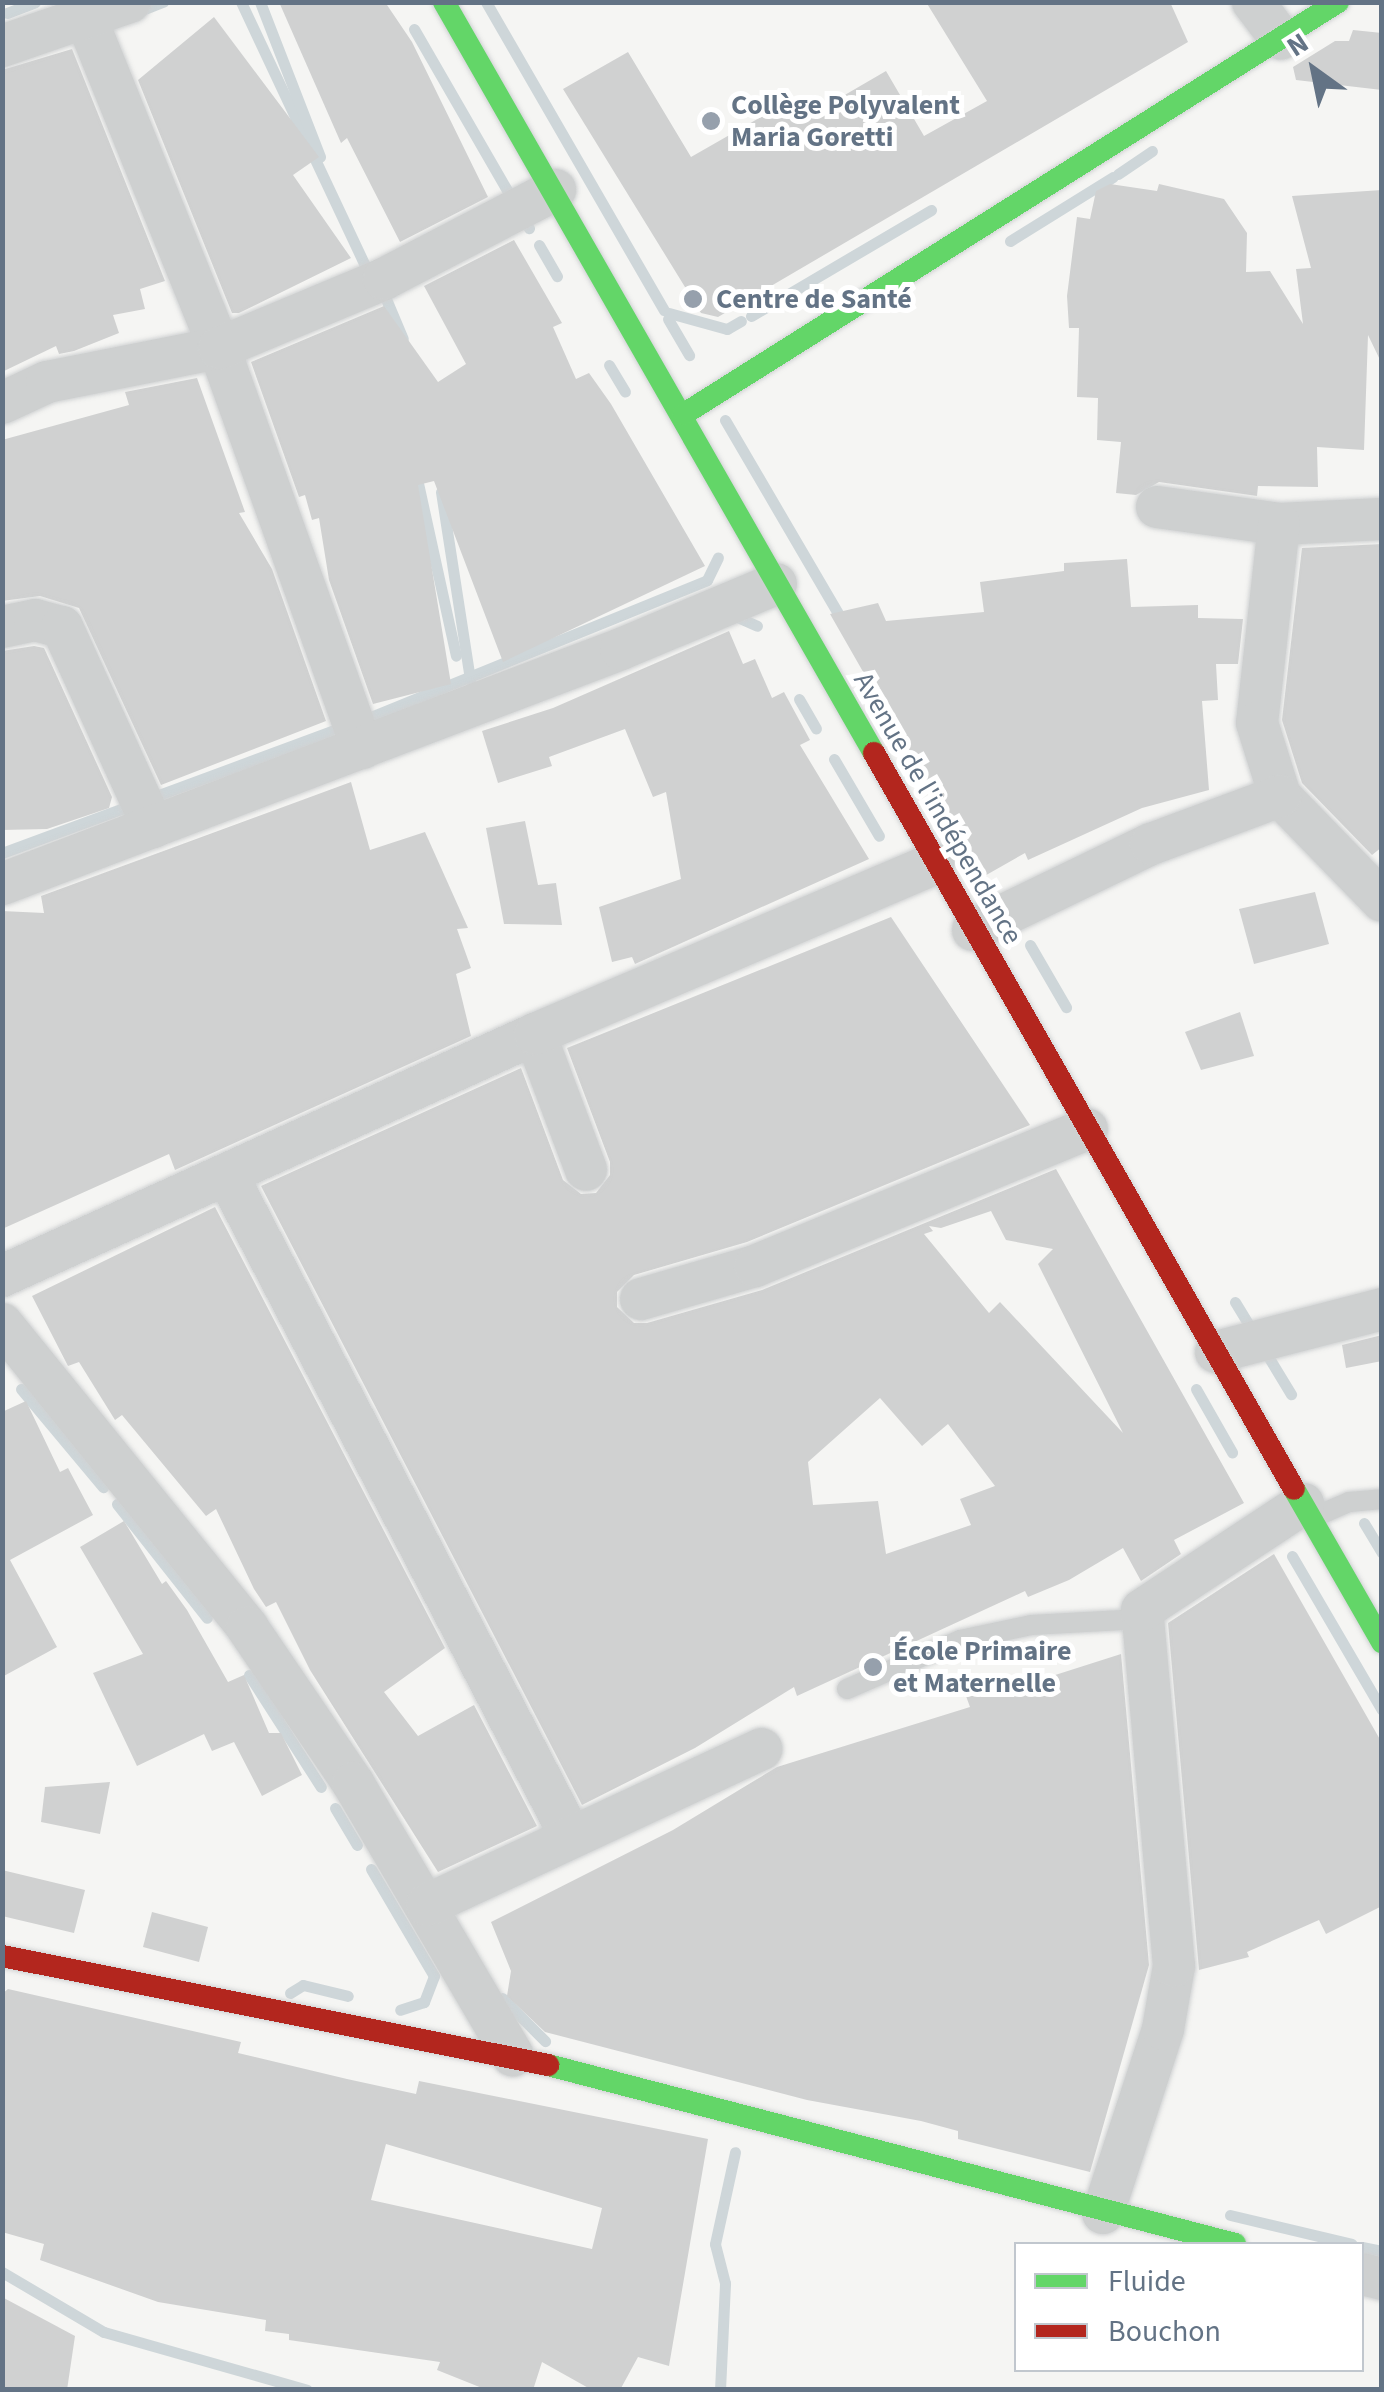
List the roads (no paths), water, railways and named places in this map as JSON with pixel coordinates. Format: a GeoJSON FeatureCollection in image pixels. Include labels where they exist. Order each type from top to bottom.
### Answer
{"type":"FeatureCollection","features":[{"type":"Feature","properties":{"kind":"street"},"geometry":{"type":"LineString","coordinates":[[2,46],[130,2]]}},
{"type":"Feature","properties":{"kind":"street","name":"Avenue de l'indépendance"},"geometry":{"type":"LineString","coordinates":[[444,2],[684,414],[933,864],[1307,1511],[1375,1613],[1382,1642]]}},
{"type":"Feature","properties":{"kind":"street"},"geometry":{"type":"LineString","coordinates":[[1253,2],[1281,40]]}},
{"type":"Feature","properties":{"kind":"street"},"geometry":{"type":"LineString","coordinates":[[684,414],[1338,2]]}},
{"type":"Feature","properties":{"kind":"street"},"geometry":{"type":"LineString","coordinates":[[86,18],[219,348],[362,748]]}},
{"type":"Feature","properties":{"kind":"street"},"geometry":{"type":"LineString","coordinates":[[2,403],[46,382],[219,348],[384,279],[555,190]]}},
{"type":"Feature","properties":{"kind":"street"},"geometry":{"type":"LineString","coordinates":[[1157,508],[1279,524],[1382,519]]}},
{"type":"Feature","properties":{"kind":"street"},"geometry":{"type":"LineString","coordinates":[[1279,524],[1257,723],[1280,796],[1382,901]]}},
{"type":"Feature","properties":{"kind":"street"},"geometry":{"type":"LineString","coordinates":[[2,884],[362,748],[776,584]]}},
{"type":"Feature","properties":{"kind":"street"},"geometry":{"type":"LineString","coordinates":[[2,627],[35,620],[62,626],[154,827]]}},
{"type":"Feature","properties":{"kind":"street"},"geometry":{"type":"LineString","coordinates":[[973,930],[1150,844],[1280,796]]}},
{"type":"Feature","properties":{"kind":"street"},"geometry":{"type":"LineString","coordinates":[[2,1276],[535,1034],[933,864]]}},
{"type":"Feature","properties":{"kind":"street"},"geometry":{"type":"LineString","coordinates":[[535,1034],[586,1170]]}},
{"type":"Feature","properties":{"kind":"street"},"geometry":{"type":"LineString","coordinates":[[641,1299],[810,1245],[1087,1130]]}},
{"type":"Feature","properties":{"kind":"street"},"geometry":{"type":"LineString","coordinates":[[227,1175],[570,1834]]}},
{"type":"Feature","properties":{"kind":"street"},"geometry":{"type":"LineString","coordinates":[[1216,1352],[1382,1309]]}},
{"type":"Feature","properties":{"kind":"street"},"geometry":{"type":"LineString","coordinates":[[2,1324],[248,1627],[427,1905],[513,2056]]}},
{"type":"Feature","properties":{"kind":"street"},"geometry":{"type":"LineString","coordinates":[[1102,2212],[1163,2029],[1174,1966],[1140,1619],[1156,1596],[1307,1511]]}},
{"type":"Feature","properties":{"kind":"street"},"geometry":{"type":"LineString","coordinates":[[427,1905],[570,1834],[761,1749]]}},
{"type":"Feature","properties":{"kind":"street"},"geometry":{"type":"LineString","coordinates":[[2,1956],[513,2056],[1228,2242]]}},
{"type":"Feature","properties":{"kind":"lane"},"geometry":{"type":"LineString","coordinates":[[1307,1511],[1382,1499]]}},
{"type":"Feature","properties":{"kind":"lane"},"geometry":{"type":"LineString","coordinates":[[847,1688],[960,1640],[1031,1625],[1140,1619]]}},
{"type":"Feature","properties":{"kind":"waterway"},"geometry":{"type":"LineString","coordinates":[[7,13],[35,2]]}},
{"type":"Feature","properties":{"kind":"waterway"},"geometry":{"type":"LineString","coordinates":[[139,11],[163,2]]}},
{"type":"Feature","properties":{"kind":"waterway"},"geometry":{"type":"LineString","coordinates":[[241,2],[367,270]]}},
{"type":"Feature","properties":{"kind":"waterway"},"geometry":{"type":"LineString","coordinates":[[260,2],[320,157]]}},
{"type":"Feature","properties":{"kind":"waterway"},"geometry":{"type":"LineString","coordinates":[[486,2],[664,310]]}},
{"type":"Feature","properties":{"kind":"waterway"},"geometry":{"type":"LineString","coordinates":[[414,29],[529,228]]}},
{"type":"Feature","properties":{"kind":"waterway"},"geometry":{"type":"LineString","coordinates":[[1118,174],[1152,151]]}},
{"type":"Feature","properties":{"kind":"waterway"},"geometry":{"type":"LineString","coordinates":[[1010,241],[1113,177]]}},
{"type":"Feature","properties":{"kind":"waterway"},"geometry":{"type":"LineString","coordinates":[[751,316],[931,210]]}},
{"type":"Feature","properties":{"kind":"waterway"},"geometry":{"type":"LineString","coordinates":[[539,245],[557,276]]}},
{"type":"Feature","properties":{"kind":"waterway"},"geometry":{"type":"LineString","coordinates":[[381,287],[403,339]]}},
{"type":"Feature","properties":{"kind":"waterway"},"geometry":{"type":"LineString","coordinates":[[669,313],[727,329],[741,321]]}},
{"type":"Feature","properties":{"kind":"waterway"},"geometry":{"type":"LineString","coordinates":[[668,319],[689,355]]}},
{"type":"Feature","properties":{"kind":"waterway"},"geometry":{"type":"LineString","coordinates":[[609,365],[625,392]]}},
{"type":"Feature","properties":{"kind":"waterway"},"geometry":{"type":"LineString","coordinates":[[725,420],[839,615]]}},
{"type":"Feature","properties":{"kind":"waterway"},"geometry":{"type":"LineString","coordinates":[[416,474],[456,656]]}},
{"type":"Feature","properties":{"kind":"waterway"},"geometry":{"type":"LineString","coordinates":[[441,492],[470,680]]}},
{"type":"Feature","properties":{"kind":"waterway"},"geometry":{"type":"LineString","coordinates":[[363,720],[707,580],[718,557]]}},
{"type":"Feature","properties":{"kind":"waterway"},"geometry":{"type":"LineString","coordinates":[[735,616],[757,626]]}},
{"type":"Feature","properties":{"kind":"waterway"},"geometry":{"type":"LineString","coordinates":[[799,699],[816,729]]}},
{"type":"Feature","properties":{"kind":"waterway"},"geometry":{"type":"LineString","coordinates":[[2,853],[345,726]]}},
{"type":"Feature","properties":{"kind":"waterway"},"geometry":{"type":"LineString","coordinates":[[834,759],[879,836]]}},
{"type":"Feature","properties":{"kind":"waterway"},"geometry":{"type":"LineString","coordinates":[[1030,945],[1066,1007]]}},
{"type":"Feature","properties":{"kind":"waterway"},"geometry":{"type":"LineString","coordinates":[[1235,1302],[1291,1394]]}},
{"type":"Feature","properties":{"kind":"waterway"},"geometry":{"type":"LineString","coordinates":[[21,1389],[103,1487]]}},
{"type":"Feature","properties":{"kind":"waterway"},"geometry":{"type":"LineString","coordinates":[[1196,1389],[1232,1452]]}},
{"type":"Feature","properties":{"kind":"waterway"},"geometry":{"type":"LineString","coordinates":[[117,1504],[207,1618]]}},
{"type":"Feature","properties":{"kind":"waterway"},"geometry":{"type":"LineString","coordinates":[[1364,1523],[1382,1553]]}},
{"type":"Feature","properties":{"kind":"waterway"},"geometry":{"type":"LineString","coordinates":[[1292,1556],[1382,1710]]}},
{"type":"Feature","properties":{"kind":"waterway"},"geometry":{"type":"LineString","coordinates":[[249,1675],[321,1787]]}},
{"type":"Feature","properties":{"kind":"waterway"},"geometry":{"type":"LineString","coordinates":[[335,1808],[357,1845]]}},
{"type":"Feature","properties":{"kind":"waterway"},"geometry":{"type":"LineString","coordinates":[[371,1869],[434,1976],[424,2002],[400,2010]]}},
{"type":"Feature","properties":{"kind":"waterway"},"geometry":{"type":"LineString","coordinates":[[290,1993],[303,1985],[348,1996]]}},
{"type":"Feature","properties":{"kind":"waterway"},"geometry":{"type":"LineString","coordinates":[[502,1998],[545,2041]]}},
{"type":"Feature","properties":{"kind":"waterway"},"geometry":{"type":"LineString","coordinates":[[720,2390],[725,2283],[715,2244],[735,2152]]}},
{"type":"Feature","properties":{"kind":"waterway"},"geometry":{"type":"LineString","coordinates":[[1230,2215],[1344,2242]]}},
{"type":"Feature","properties":{"kind":"waterway"},"geometry":{"type":"LineString","coordinates":[[1364,2247],[1382,2251]]}},
{"type":"Feature","properties":{"kind":"waterway"},"geometry":{"type":"LineString","coordinates":[[2,2272],[104,2332],[307,2390]]}},
{"type":"Feature","properties":{"kind":"place","name":"Collège Polyvalent Maria Goretti"},"geometry":{"type":"Point","coordinates":[711,121]}},
{"type":"Feature","properties":{"kind":"place","name":"Centre de Santé"},"geometry":{"type":"Point","coordinates":[693,299]}},
{"type":"Feature","properties":{"kind":"place","name":"École Primaire et Maternelle"},"geometry":{"type":"Point","coordinates":[873,1667]}}]}
